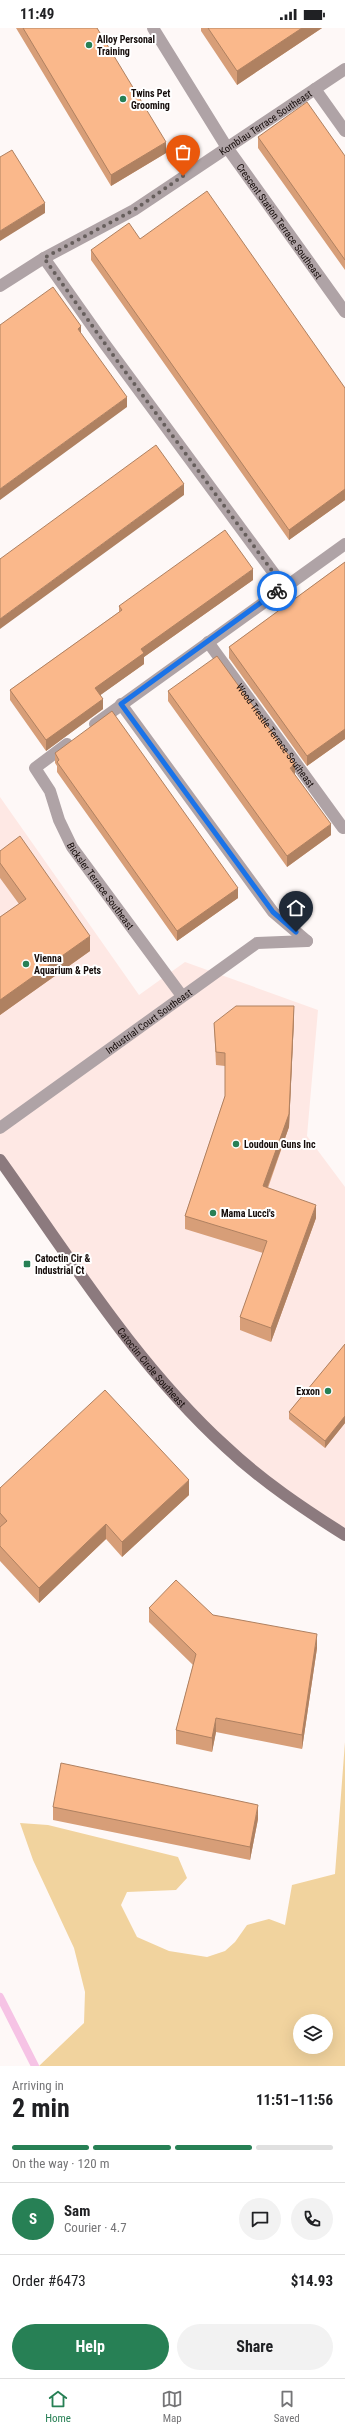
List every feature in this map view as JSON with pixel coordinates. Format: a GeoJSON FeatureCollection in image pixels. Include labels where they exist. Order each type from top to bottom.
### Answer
{"type":"FeatureCollection","features":[{"type":"Feature","properties":{"kind":"main road","name":"Catoctin Circle Southeast"},"geometry":{"type":"LineString","coordinates":[[0,1160],[133,1345],[175,1394],[226,1448],[282,1493],[345,1535]]}},
{"type":"Feature","properties":{"kind":"street","name":"Crescent Station Terrace Southeast"},"geometry":{"type":"LineString","coordinates":[[153,28],[226,146],[345,312]]}},
{"type":"Feature","properties":{"kind":"street","name":"Kornblau Terrace Southeast"},"geometry":{"type":"LineString","coordinates":[[0,286],[44,258],[134,210],[226,146],[345,69]]}},
{"type":"Feature","properties":{"kind":"street"},"geometry":{"type":"LineString","coordinates":[[315,88],[345,131]]}},
{"type":"Feature","properties":{"kind":"street"},"geometry":{"type":"LineString","coordinates":[[44,258],[118,362],[284,587]]}},
{"type":"Feature","properties":{"kind":"street"},"geometry":{"type":"LineString","coordinates":[[121,704],[345,544]]}},
{"type":"Feature","properties":{"kind":"street","name":"Wood Trestle Terrace Southeast"},"geometry":{"type":"LineString","coordinates":[[208,642],[344,828]]}},
{"type":"Feature","properties":{"kind":"street","name":"Bicksler Terrace Southeast"},"geometry":{"type":"LineString","coordinates":[[121,704],[35,768],[50,791],[59,820],[72,847],[182,996]]}},
{"type":"Feature","properties":{"kind":"street","name":"Industrial Court Southeast"},"geometry":{"type":"LineString","coordinates":[[0,1128],[182,996],[257,944],[307,941],[273,912],[121,704]]}},
{"type":"Feature","properties":{"kind":"shaded area"},"geometry":{"type":"Polygon","coordinates":[[[0,797],[139,995],[185,962],[318,1010],[307,1136],[345,1187],[345,1534],[282,1493],[175,1394],[0,1160],[0,797]]]}},
{"type":"Feature","properties":{"kind":"shaded area"},"geometry":{"type":"Polygon","coordinates":[[[345,1742],[345,2066],[39,2066],[84,2023],[85,1992],[74,1948],[33,1860],[20,1823],[48,1825],[178,1857],[187,1878],[176,1890],[127,1892],[121,1905],[137,1937],[169,1951],[207,1957],[225,1951],[235,1942],[247,1925],[269,1919],[285,1925],[292,1885],[335,1874],[345,1742]]]}},
{"type":"Feature","properties":{"kind":"building"},"geometry":{"type":"Polygon","coordinates":[[[23,28],[97,28],[166,142],[111,175],[23,28]]]}},
{"type":"Feature","properties":{"kind":"building"},"geometry":{"type":"Polygon","coordinates":[[[208,28],[302,28],[237,71],[208,28]]]}},
{"type":"Feature","properties":{"kind":"building"},"geometry":{"type":"Polygon","coordinates":[[[307,102],[345,156],[345,260],[258,137],[307,102]]]}},
{"type":"Feature","properties":{"kind":"building"},"geometry":{"type":"Polygon","coordinates":[[[12,150],[45,203],[0,231],[0,157],[12,150]]]}},
{"type":"Feature","properties":{"kind":"building"},"geometry":{"type":"Polygon","coordinates":[[[207,191],[345,388],[345,489],[289,530],[91,250],[129,223],[140,239],[207,191]]]}},
{"type":"Feature","properties":{"kind":"building"},"geometry":{"type":"Polygon","coordinates":[[[53,287],[81,326],[78,329],[127,397],[0,489],[0,325],[53,287]]]}},
{"type":"Feature","properties":{"kind":"building"},"geometry":{"type":"Polygon","coordinates":[[[156,445],[184,484],[0,619],[0,559],[156,445]]]}},
{"type":"Feature","properties":{"kind":"building"},"geometry":{"type":"Polygon","coordinates":[[[225,530],[253,569],[141,649],[144,653],[95,688],[103,699],[46,740],[10,690],[122,610],[119,606],[225,530]]]}},
{"type":"Feature","properties":{"kind":"building"},"geometry":{"type":"Polygon","coordinates":[[[345,562],[345,729],[307,756],[229,647],[345,562]]]}},
{"type":"Feature","properties":{"kind":"building"},"geometry":{"type":"Polygon","coordinates":[[[217,656],[295,764],[290,768],[331,824],[287,856],[168,691],[217,656]]]}},
{"type":"Feature","properties":{"kind":"building"},"geometry":{"type":"Polygon","coordinates":[[[112,711],[238,888],[177,931],[57,762],[59,760],[55,753],[112,711]]]}},
{"type":"Feature","properties":{"kind":"building"},"geometry":{"type":"Polygon","coordinates":[[[20,836],[90,936],[0,1000],[0,917],[26,899],[0,863],[0,851],[20,836]]]}},
{"type":"Feature","properties":{"kind":"building"},"geometry":{"type":"Polygon","coordinates":[[[236,1006],[294,1006],[289,1114],[263,1186],[316,1205],[271,1328],[240,1317],[267,1241],[185,1216],[225,1096],[225,1053],[216,1052],[214,1023],[236,1006]]]}},
{"type":"Feature","properties":{"kind":"building","name":"Exxon"},"geometry":{"type":"Polygon","coordinates":[[[345,1344],[345,1416],[325,1441],[289,1412],[345,1344]]]}},
{"type":"Feature","properties":{"kind":"building"},"geometry":{"type":"Polygon","coordinates":[[[105,1390],[189,1480],[122,1542],[106,1524],[39,1588],[0,1546],[0,1527],[7,1521],[0,1513],[0,1488],[105,1390]]]}},
{"type":"Feature","properties":{"kind":"building"},"geometry":{"type":"Polygon","coordinates":[[[176,1580],[213,1615],[317,1634],[302,1735],[216,1718],[212,1738],[176,1730],[196,1654],[149,1608],[176,1580]]]}},
{"type":"Feature","properties":{"kind":"building"},"geometry":{"type":"Polygon","coordinates":[[[61,1763],[258,1805],[250,1847],[53,1807],[61,1763]]]}},
{"type":"Feature","properties":{"kind":"waterway"},"geometry":{"type":"LineString","coordinates":[[0,1997],[35,2066]]}},
{"type":"Feature","properties":{"kind":"way so far"},"geometry":{"type":"LineString","coordinates":[[183,176],[134,210],[90,232],[44,258],[113,355],[284,587],[277,591]]}},
{"type":"Feature","properties":{"kind":"place","name":"Alloy Personal Training"},"geometry":{"type":"Point","coordinates":[89,45]}},
{"type":"Feature","properties":{"kind":"place","name":"Twins Pet Grooming"},"geometry":{"type":"Point","coordinates":[123,99]}},
{"type":"Feature","properties":{"kind":"place","name":"Vienna Aquarium & Pets"},"geometry":{"type":"Point","coordinates":[26,964]}},
{"type":"Feature","properties":{"kind":"place","name":"Loudoun Guns Inc"},"geometry":{"type":"Point","coordinates":[236,1144]}},
{"type":"Feature","properties":{"kind":"place","name":"Mama Lucci's"},"geometry":{"type":"Point","coordinates":[213,1213]}},
{"type":"Feature","properties":{"kind":"place","name":"Catoctin Cir & Industrial Ct"},"geometry":{"type":"Point","coordinates":[27,1264]}},
{"type":"Feature","properties":{"kind":"place","name":"Exxon"},"geometry":{"type":"Point","coordinates":[328,1391]}},
{"type":"Feature","properties":{"kind":"route"},"geometry":{"type":"LineString","coordinates":[[277,591],[121,704],[273,912],[296,932]]}}]}
